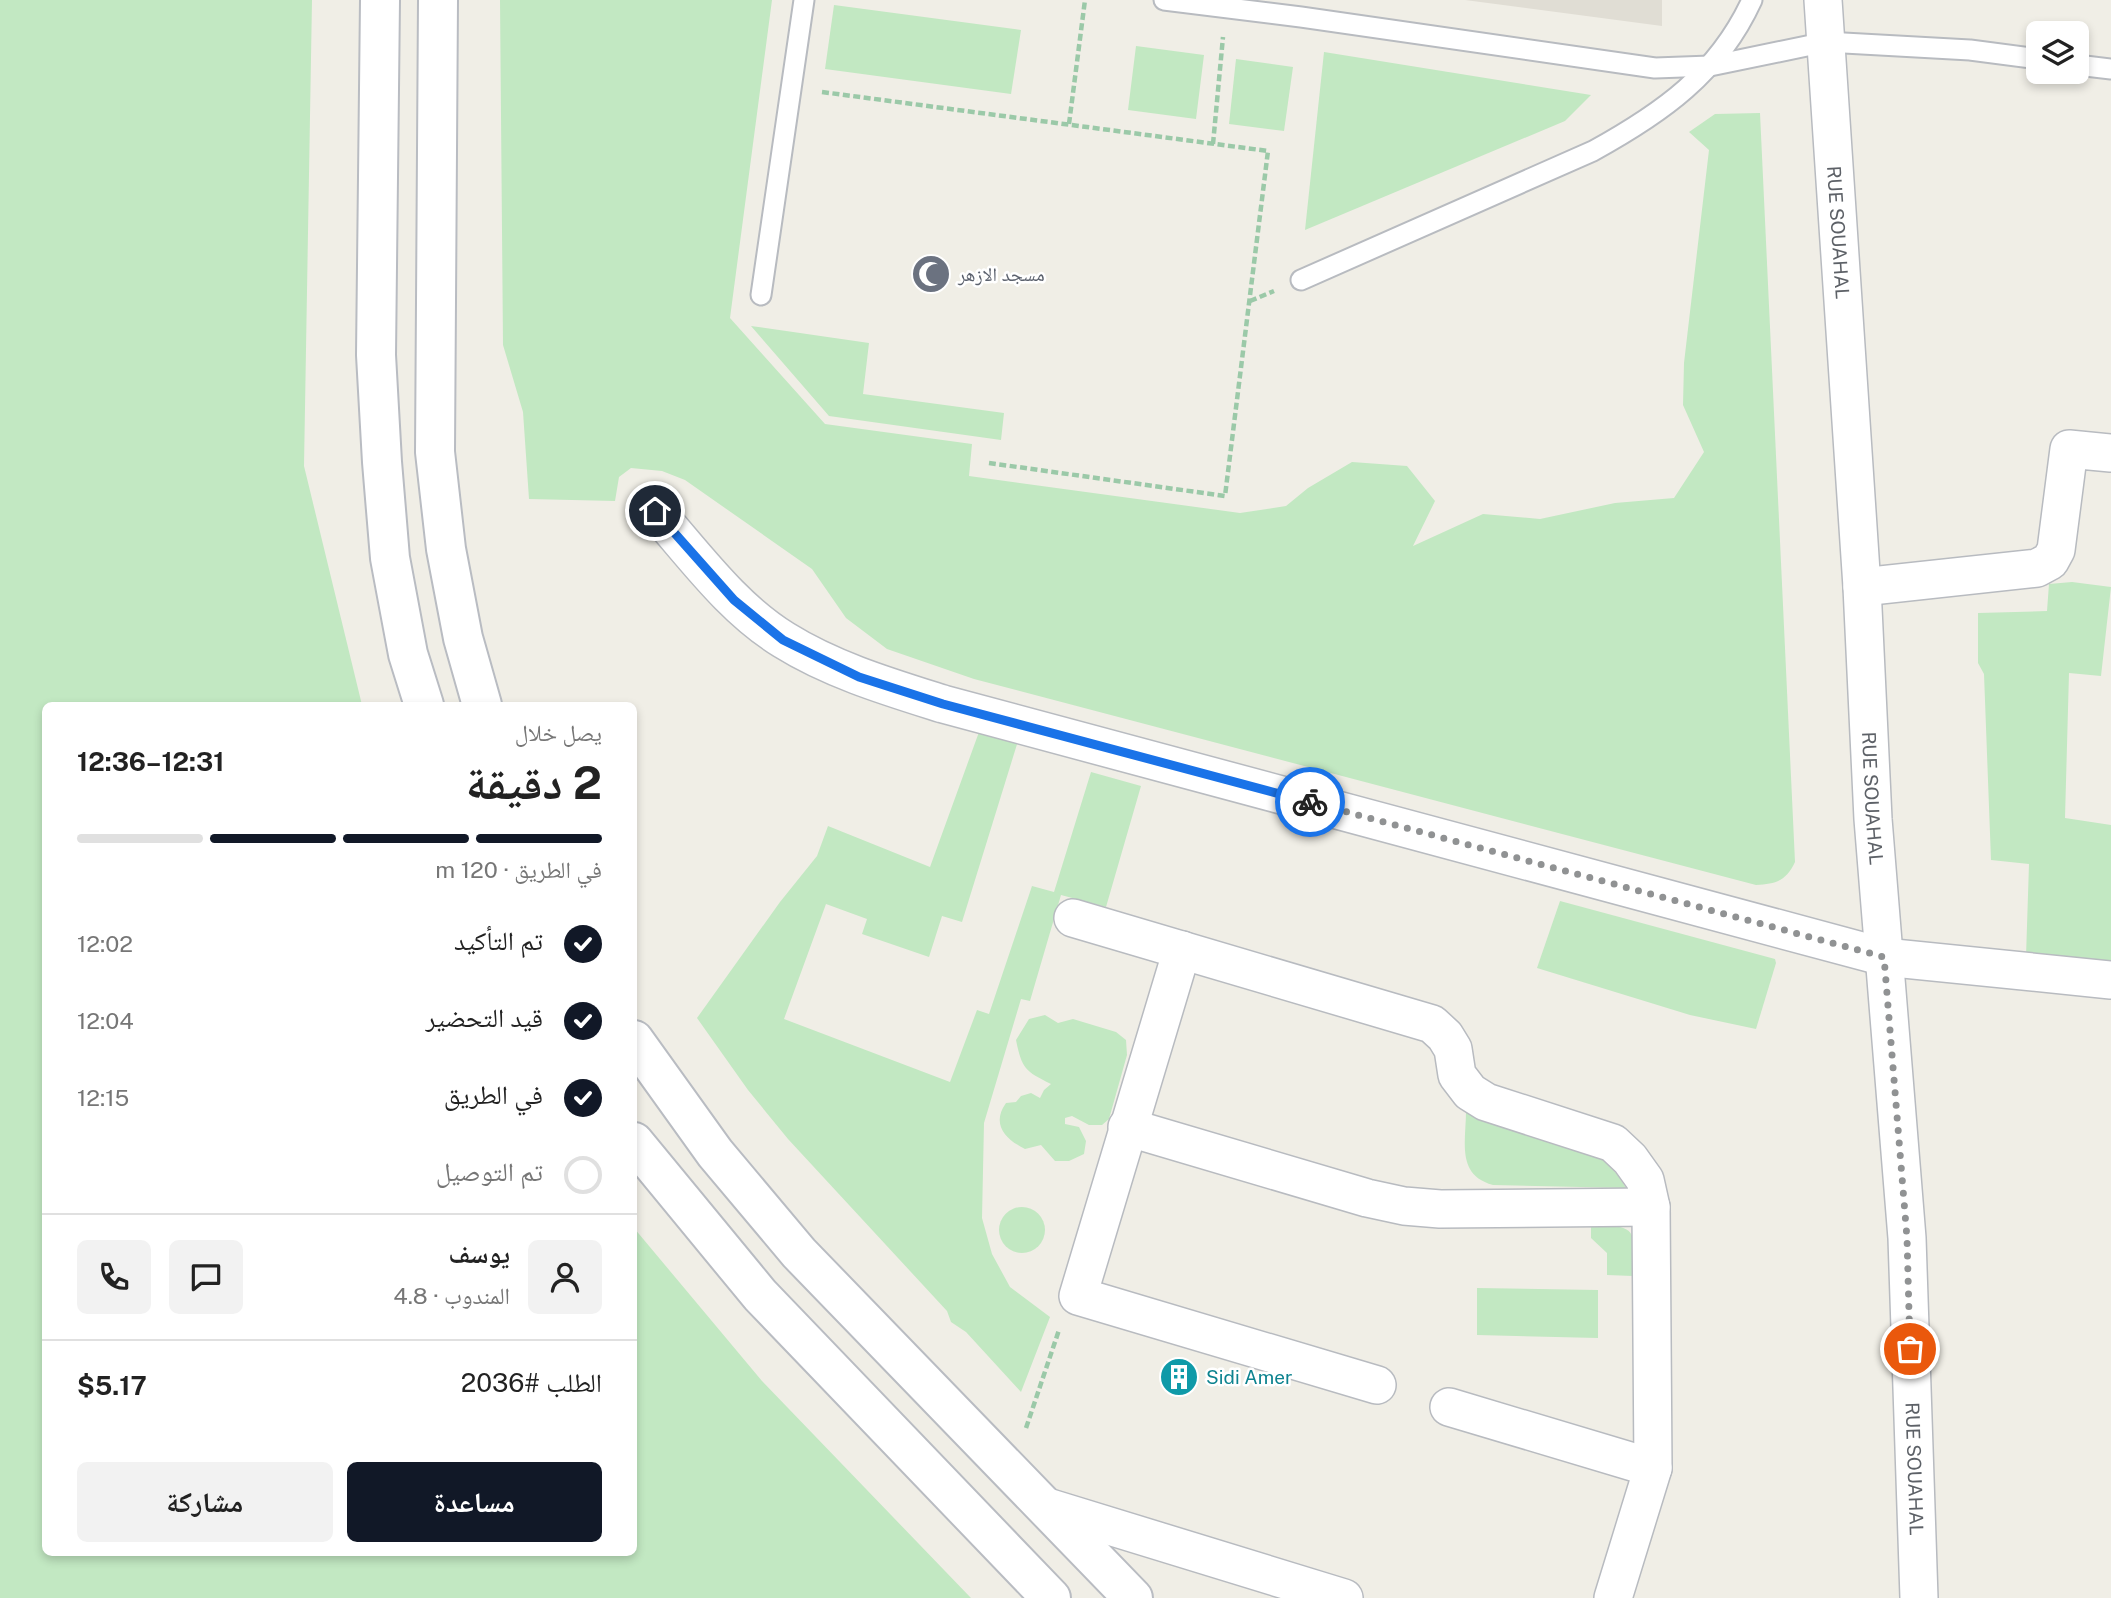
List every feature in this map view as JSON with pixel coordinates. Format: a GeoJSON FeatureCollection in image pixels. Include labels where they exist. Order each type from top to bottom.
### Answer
{"type":"FeatureCollection","features":[{"type":"Feature","properties":{"kind":"main road"},"geometry":{"type":"LineString","coordinates":[[380,0],[376,355],[382,462],[390,558],[408,654],[423,702]]}},
{"type":"Feature","properties":{"kind":"main road"},"geometry":{"type":"LineString","coordinates":[[438,0],[435,452],[446,549],[463,638],[481,702]]}},
{"type":"Feature","properties":{"kind":"main road"},"geometry":{"type":"LineString","coordinates":[[637,1044],[715,1153],[799,1253],[1133,1598]]}},
{"type":"Feature","properties":{"kind":"main road"},"geometry":{"type":"LineString","coordinates":[[637,1146],[760,1295],[1051,1598]]}},
{"type":"Feature","properties":{"kind":"street","name":"RUE SOUAHAL"},"geometry":{"type":"LineString","coordinates":[[1823,0],[1862,587],[1873,819],[1907,1238],[1919,1598]]}},
{"type":"Feature","properties":{"kind":"street"},"geometry":{"type":"LineString","coordinates":[[1862,587],[2037,568],[2050,561],[2059,539],[2069,449],[2111,453]]}},
{"type":"Feature","properties":{"kind":"street"},"geometry":{"type":"LineString","coordinates":[[655,511],[734,600],[783,640],[859,677],[943,704],[1884,957],[2111,980]]}},
{"type":"Feature","properties":{"kind":"street"},"geometry":{"type":"LineString","coordinates":[[1073,918],[1432,1024],[1445,1036],[1453,1049],[1457,1075],[1471,1092],[1486,1102],[1613,1143],[1630,1158],[1645,1181],[1651,1207],[1653,1468],[1613,1598]]}},
{"type":"Feature","properties":{"kind":"street"},"geometry":{"type":"LineString","coordinates":[[1182,950],[1078,1296],[1377,1385]]}},
{"type":"Feature","properties":{"kind":"street"},"geometry":{"type":"LineString","coordinates":[[1127,1127],[1367,1198],[1404,1206],[1440,1209],[1651,1207]]}},
{"type":"Feature","properties":{"kind":"street"},"geometry":{"type":"LineString","coordinates":[[1449,1407],[1653,1468]]}},
{"type":"Feature","properties":{"kind":"street"},"geometry":{"type":"LineString","coordinates":[[1044,1506],[1344,1598]]}},
{"type":"Feature","properties":{"kind":"lane"},"geometry":{"type":"LineString","coordinates":[[761,295],[804,0]]}},
{"type":"Feature","properties":{"kind":"lane"},"geometry":{"type":"LineString","coordinates":[[1164,0],[1656,68],[1710,66],[1826,42],[1970,50],[2026,57]]}},
{"type":"Feature","properties":{"kind":"lane"},"geometry":{"type":"LineString","coordinates":[[1301,280],[1593,151],[1638,127],[1679,97],[1710,66],[1740,26],[1752,0]]}},
{"type":"Feature","properties":{"kind":"lane"},"geometry":{"type":"LineString","coordinates":[[2089,66],[2111,69]]}},
{"type":"Feature","properties":{"kind":"path"},"geometry":{"type":"LineString","coordinates":[[1069,124],[1085,0]]}},
{"type":"Feature","properties":{"kind":"path"},"geometry":{"type":"LineString","coordinates":[[1213,144],[1226,8]]}},
{"type":"Feature","properties":{"kind":"path"},"geometry":{"type":"LineString","coordinates":[[791,88],[1268,151],[1225,495],[989,463]]}},
{"type":"Feature","properties":{"kind":"path"},"geometry":{"type":"LineString","coordinates":[[1041,1384],[1059,1328]]}},
{"type":"Feature","properties":{"kind":"shaded area"},"geometry":{"type":"Polygon","coordinates":[[[1465,0],[1662,0],[1662,26],[1465,0]]]}},
{"type":"Feature","properties":{"kind":"green space"},"geometry":{"type":"Polygon","coordinates":[[[0,0],[312,0],[304,466],[361,702],[42,702],[42,1556],[637,1556],[637,1232],[762,1381],[971,1598],[0,1598],[0,0]]]}},
{"type":"Feature","properties":{"kind":"green space"},"geometry":{"type":"Polygon","coordinates":[[[500,0],[772,0],[730,318],[825,424],[972,444],[969,476],[1240,513],[1286,506],[1308,488],[1352,462],[1407,466],[1435,501],[1413,546],[1483,514],[1540,519],[1615,503],[1674,498],[1704,452],[1683,405],[1684,363],[1709,150],[1689,132],[1715,114],[1760,113],[1795,862],[1792,868],[1780,880],[1756,885],[974,679],[887,649],[846,618],[812,569],[685,480],[662,471],[631,468],[619,477],[615,501],[529,499],[523,412],[503,345],[500,0]]]}},
{"type":"Feature","properties":{"kind":"green space"},"geometry":{"type":"Polygon","coordinates":[[[834,5],[1021,30],[1011,94],[825,69],[834,5]]]}},
{"type":"Feature","properties":{"kind":"green space"},"geometry":{"type":"Polygon","coordinates":[[[1136,46],[1204,55],[1196,119],[1128,110],[1136,46]]]}},
{"type":"Feature","properties":{"kind":"green space"},"geometry":{"type":"Polygon","coordinates":[[[1324,52],[1591,95],[1565,121],[1305,230],[1324,52]]]}},
{"type":"Feature","properties":{"kind":"green space"},"geometry":{"type":"Polygon","coordinates":[[[1236,59],[1293,67],[1284,131],[1229,124],[1236,59]]]}},
{"type":"Feature","properties":{"kind":"green space"},"geometry":{"type":"Polygon","coordinates":[[[751,326],[869,343],[863,394],[1004,413],[1001,440],[829,416],[751,326]]]}},
{"type":"Feature","properties":{"kind":"green space"},"geometry":{"type":"Polygon","coordinates":[[[2072,582],[2111,587],[2101,676],[2069,673],[2065,818],[2111,825],[2111,963],[2026,957],[2029,864],[1991,860],[1984,674],[1978,663],[1978,613],[2047,611],[2049,584],[2072,582]]]}},
{"type":"Feature","properties":{"kind":"green space"},"geometry":{"type":"Polygon","coordinates":[[[979,732],[1018,741],[962,922],[942,916],[929,957],[862,934],[867,919],[826,904],[784,1019],[950,1082],[977,1010],[989,1014],[1032,886],[1054,892],[1091,772],[1141,786],[1106,907],[1061,895],[1030,1001],[1021,999],[984,1123],[982,1218],[992,1254],[1010,1287],[1050,1317],[1021,1392],[966,1332],[951,1322],[947,1311],[788,1139],[748,1090],[697,1018],[780,902],[817,856],[828,826],[930,867],[979,732]]]}},
{"type":"Feature","properties":{"kind":"green space"},"geometry":{"type":"Polygon","coordinates":[[[1560,901],[1775,959],[1756,1029],[1690,1015],[1537,968],[1560,901]]]}},
{"type":"Feature","properties":{"kind":"green space"},"geometry":{"type":"Polygon","coordinates":[[[1045,1015],[1058,1023],[1073,1019],[1116,1032],[1126,1040],[1127,1055],[1109,1119],[1102,1125],[1089,1125],[1072,1116],[1065,1118],[1065,1124],[1079,1127],[1086,1141],[1084,1154],[1069,1161],[1055,1161],[1041,1145],[1025,1149],[1006,1136],[1000,1124],[1006,1103],[1016,1102],[1021,1096],[1031,1093],[1040,1098],[1051,1084],[1026,1068],[1016,1040],[1029,1019],[1045,1015]]]}},
{"type":"Feature","properties":{"kind":"green space"},"geometry":{"type":"Polygon","coordinates":[[[1466,1111],[1589,1151],[1619,1176],[1626,1188],[1493,1185],[1481,1180],[1473,1174],[1466,1156],[1466,1111]]]}},
{"type":"Feature","properties":{"kind":"green space"},"geometry":{"type":"Polygon","coordinates":[[[1022,1207],[1039,1213],[1045,1230],[1039,1247],[1022,1253],[1005,1247],[999,1230],[1005,1213],[1022,1207]]]}},
{"type":"Feature","properties":{"kind":"green space"},"geometry":{"type":"Polygon","coordinates":[[[1591,1224],[1627,1229],[1633,1240],[1633,1276],[1607,1275],[1607,1253],[1591,1238],[1591,1224]]]}},
{"type":"Feature","properties":{"kind":"green space"},"geometry":{"type":"Polygon","coordinates":[[[1477,1288],[1598,1290],[1598,1338],[1477,1335],[1477,1288]]]}},
{"type":"Feature","properties":{"kind":"way so far"},"geometry":{"type":"LineString","coordinates":[[1310,802],[1884,957],[1907,1238],[1910,1349]]}},
{"type":"Feature","properties":{"kind":"place","name":"مسجد الازهر"},"geometry":{"type":"Point","coordinates":[931,274]}},
{"type":"Feature","properties":{"kind":"place","name":"Sidi Amer"},"geometry":{"type":"Point","coordinates":[1179,1377]}},
{"type":"Feature","properties":{"kind":"route"},"geometry":{"type":"LineString","coordinates":[[655,511],[734,600],[783,640],[859,677],[943,704],[1310,802]]}}]}
